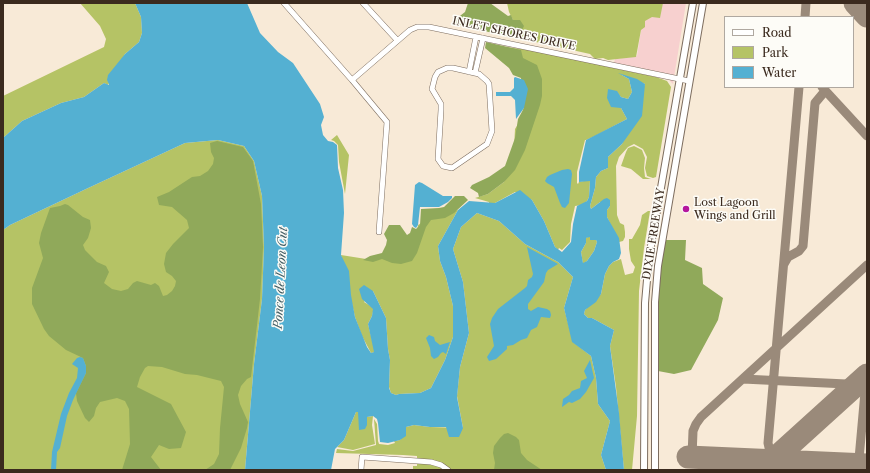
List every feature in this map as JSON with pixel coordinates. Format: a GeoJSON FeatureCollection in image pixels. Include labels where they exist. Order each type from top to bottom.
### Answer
{"type":"FeatureCollection","features":[{"type":"Feature","properties":{"kind":"main road","name":"DIXIE FREEWAY"},"geometry":{"type":"LineString","coordinates":[[644,470],[646,288],[652,241],[693,3]]}},
{"type":"Feature","properties":{"kind":"main road","name":"DIXIE FREEWAY"},"geometry":{"type":"LineString","coordinates":[[655,470],[655,313],[657,273],[703,3]]}},
{"type":"Feature","properties":{"kind":"street"},"geometry":{"type":"LineString","coordinates":[[284,3],[387,122],[378,232]]}},
{"type":"Feature","properties":{"kind":"street"},"geometry":{"type":"LineString","coordinates":[[363,3],[397,40]]}},
{"type":"Feature","properties":{"kind":"street","name":"INLET SHORES DRIVE"},"geometry":{"type":"LineString","coordinates":[[352,80],[410,30],[417,27],[429,27],[689,81]]}},
{"type":"Feature","properties":{"kind":"street"},"geometry":{"type":"LineString","coordinates":[[469,72],[476,37]]}},
{"type":"Feature","properties":{"kind":"street"},"geometry":{"type":"LineString","coordinates":[[475,73],[483,38]]}},
{"type":"Feature","properties":{"kind":"street"},"geometry":{"type":"LineString","coordinates":[[453,68],[475,73],[485,78],[489,84],[492,132],[490,140],[484,147],[452,168],[447,168],[443,166],[438,159],[441,104],[432,89],[433,82],[438,72],[442,69],[453,68]]}},
{"type":"Feature","properties":{"kind":"street"},"geometry":{"type":"LineString","coordinates":[[361,470],[362,457],[431,462],[441,465],[448,470]]}},
{"type":"Feature","properties":{"kind":"shaded area"},"geometry":{"type":"Polygon","coordinates":[[[662,3],[686,3],[673,84],[668,79],[656,75],[613,67],[615,59],[637,56],[641,30],[645,20],[662,3]]]}},
{"type":"Feature","properties":{"kind":"green space"},"geometry":{"type":"Polygon","coordinates":[[[80,3],[135,3],[141,17],[142,33],[139,42],[125,54],[108,85],[104,83],[84,97],[61,103],[22,121],[3,138],[3,96],[104,47],[106,39],[100,26],[80,3]]]}},
{"type":"Feature","properties":{"kind":"green space"},"geometry":{"type":"Polygon","coordinates":[[[468,3],[490,3],[508,16],[511,15],[513,20],[520,20],[524,26],[520,32],[512,30],[514,35],[505,36],[456,24],[456,19],[465,12],[468,3]]]}},
{"type":"Feature","properties":{"kind":"green space"},"geometry":{"type":"Polygon","coordinates":[[[507,3],[663,3],[660,18],[652,17],[645,21],[645,27],[641,30],[636,57],[608,60],[603,58],[595,59],[590,54],[515,36],[511,30],[520,31],[517,20],[513,20],[509,12],[507,3]]]}},
{"type":"Feature","properties":{"kind":"green space"},"geometry":{"type":"Polygon","coordinates":[[[486,42],[521,50],[523,58],[537,65],[542,79],[542,96],[525,150],[515,170],[504,182],[488,194],[479,197],[478,193],[470,188],[472,185],[489,177],[505,166],[515,138],[518,119],[524,108],[521,78],[513,75],[509,68],[485,48],[486,42]]]}},
{"type":"Feature","properties":{"kind":"green space"},"geometry":{"type":"Polygon","coordinates":[[[489,45],[529,50],[656,77],[667,81],[671,87],[656,177],[653,178],[647,176],[645,168],[647,157],[643,149],[634,144],[628,147],[619,157],[616,166],[617,215],[620,223],[624,225],[625,237],[623,241],[619,242],[607,217],[607,210],[610,206],[600,202],[591,209],[590,206],[595,188],[596,177],[601,171],[608,168],[608,157],[622,144],[645,84],[620,74],[629,79],[632,92],[628,99],[621,97],[616,91],[621,108],[627,119],[585,140],[577,172],[577,183],[590,181],[589,197],[582,205],[575,206],[571,224],[570,242],[562,250],[559,248],[558,250],[555,247],[544,221],[532,200],[515,192],[495,203],[489,204],[489,202],[475,198],[488,194],[504,182],[514,148],[515,129],[520,121],[531,81],[489,45]]]}},
{"type":"Feature","properties":{"kind":"green space"},"geometry":{"type":"Polygon","coordinates":[[[337,135],[349,155],[345,194],[339,162],[338,145],[331,140],[337,135]]]}},
{"type":"Feature","properties":{"kind":"green space"},"geometry":{"type":"Polygon","coordinates":[[[218,140],[244,146],[254,161],[262,196],[264,247],[262,299],[254,364],[245,470],[3,470],[3,230],[10,225],[185,143],[218,140]]]}},
{"type":"Feature","properties":{"kind":"green space"},"geometry":{"type":"Polygon","coordinates":[[[217,141],[243,147],[253,161],[261,204],[263,247],[260,299],[251,377],[241,386],[238,395],[240,404],[248,422],[247,428],[241,448],[230,470],[205,470],[214,464],[219,454],[224,387],[221,381],[197,375],[185,374],[162,367],[148,366],[145,368],[140,377],[137,387],[171,404],[186,432],[181,448],[169,449],[159,445],[151,457],[161,470],[122,470],[130,444],[129,409],[125,401],[117,398],[100,402],[96,408],[94,416],[89,422],[85,418],[77,401],[76,393],[86,373],[86,366],[83,358],[66,350],[49,336],[32,304],[32,288],[43,258],[39,243],[41,233],[50,208],[65,204],[68,205],[83,217],[90,220],[91,228],[88,238],[83,245],[85,250],[97,262],[106,266],[109,272],[104,283],[112,289],[121,291],[128,289],[137,281],[151,285],[155,283],[159,286],[163,296],[167,295],[172,291],[176,281],[166,272],[164,264],[166,253],[189,228],[187,220],[172,207],[159,205],[157,197],[169,192],[192,177],[200,176],[208,171],[213,164],[214,158],[211,152],[210,143],[217,141]]]}},
{"type":"Feature","properties":{"kind":"green space"},"geometry":{"type":"Polygon","coordinates":[[[634,146],[642,150],[645,158],[645,177],[651,179],[643,179],[631,169],[621,166],[628,148],[634,146]]]}},
{"type":"Feature","properties":{"kind":"green space"},"geometry":{"type":"Polygon","coordinates":[[[455,196],[464,196],[468,200],[454,213],[445,218],[431,220],[426,227],[417,253],[412,261],[401,264],[392,263],[382,259],[373,262],[363,260],[370,256],[382,253],[387,240],[384,234],[389,225],[400,225],[407,235],[410,233],[412,227],[416,229],[420,225],[421,209],[444,207],[455,196]]]}},
{"type":"Feature","properties":{"kind":"green space"},"geometry":{"type":"Polygon","coordinates":[[[458,210],[438,246],[440,261],[446,277],[453,306],[453,337],[445,360],[431,388],[420,393],[396,395],[391,393],[389,387],[390,360],[386,318],[373,291],[364,302],[374,308],[368,324],[375,352],[371,353],[362,336],[355,317],[341,255],[366,259],[377,259],[417,234],[418,225],[426,220],[439,214],[458,210]]]}},
{"type":"Feature","properties":{"kind":"green space"},"geometry":{"type":"Polygon","coordinates":[[[650,211],[639,291],[637,416],[632,470],[624,470],[616,387],[610,346],[614,330],[592,318],[588,318],[584,314],[585,310],[601,294],[605,274],[613,262],[621,259],[625,275],[633,273],[635,267],[631,261],[629,239],[632,239],[640,225],[642,215],[650,211]]]}},
{"type":"Feature","properties":{"kind":"green space"},"geometry":{"type":"Polygon","coordinates":[[[477,213],[499,221],[525,244],[558,262],[573,277],[564,308],[573,342],[591,356],[596,378],[598,404],[610,421],[601,455],[606,470],[413,470],[413,466],[417,466],[417,456],[336,453],[337,449],[353,451],[376,445],[374,419],[377,424],[379,444],[388,445],[395,443],[394,441],[400,440],[406,427],[414,425],[463,428],[457,396],[460,367],[469,333],[463,282],[453,249],[461,227],[477,213]]]}},
{"type":"Feature","properties":{"kind":"green space"},"geometry":{"type":"Polygon","coordinates":[[[590,236],[590,240],[596,240],[597,242],[594,251],[583,264],[581,252],[586,243],[586,238],[590,236]]]}},
{"type":"Feature","properties":{"kind":"green space"},"geometry":{"type":"Polygon","coordinates":[[[664,240],[686,240],[685,260],[702,268],[703,284],[723,298],[718,320],[691,370],[674,374],[658,371],[657,302],[664,240]]]}},
{"type":"Feature","properties":{"kind":"green space"},"geometry":{"type":"Polygon","coordinates":[[[356,412],[367,417],[373,416],[372,425],[375,444],[353,450],[337,447],[344,440],[356,412]]]}},
{"type":"Feature","properties":{"kind":"green space"},"geometry":{"type":"Polygon","coordinates":[[[508,433],[519,440],[521,453],[527,460],[542,470],[494,470],[494,446],[504,434],[508,433]]]}},
{"type":"Feature","properties":{"kind":"water","name":"Ponce de Leon Cut"},"geometry":{"type":"Polygon","coordinates":[[[135,3],[247,3],[260,33],[278,52],[293,63],[320,104],[324,117],[321,125],[323,135],[328,141],[337,145],[338,168],[343,190],[344,213],[341,255],[349,271],[355,317],[367,347],[371,353],[374,352],[368,324],[372,316],[373,309],[362,299],[359,289],[364,285],[373,291],[386,318],[390,360],[389,388],[391,393],[396,395],[420,393],[431,388],[445,360],[453,337],[453,306],[446,277],[440,261],[438,246],[458,210],[469,201],[495,203],[520,190],[532,200],[544,221],[555,247],[562,252],[571,242],[577,206],[587,201],[589,197],[590,181],[579,182],[579,172],[586,140],[627,119],[621,108],[611,107],[607,98],[608,89],[617,91],[621,97],[628,99],[632,92],[629,79],[618,73],[637,79],[645,84],[642,116],[622,144],[608,157],[608,168],[601,171],[596,177],[595,188],[590,206],[591,209],[604,199],[607,198],[610,200],[610,206],[607,210],[607,217],[619,238],[621,253],[619,259],[609,266],[605,274],[601,294],[596,302],[585,310],[584,314],[588,318],[592,318],[614,330],[610,346],[619,413],[624,470],[606,470],[601,455],[610,421],[598,404],[596,378],[591,356],[572,342],[564,308],[573,277],[558,262],[525,244],[499,221],[477,213],[461,227],[453,249],[463,282],[469,333],[460,367],[457,397],[463,428],[459,437],[449,437],[446,427],[414,425],[406,427],[406,436],[400,440],[388,443],[380,442],[377,419],[373,416],[367,417],[367,425],[365,429],[359,430],[358,412],[356,412],[344,440],[335,449],[331,470],[245,470],[254,364],[262,299],[264,247],[262,196],[254,161],[244,146],[218,140],[185,143],[10,225],[3,230],[3,138],[22,121],[61,103],[84,97],[104,83],[109,85],[107,80],[108,75],[125,54],[139,42],[142,33],[141,17],[135,3]],[[590,237],[586,238],[586,243],[581,252],[583,263],[587,261],[594,251],[597,242],[596,240],[590,240],[590,237]]]}},
{"type":"Feature","properties":{"kind":"water"},"geometry":{"type":"Polygon","coordinates":[[[515,77],[524,80],[528,89],[524,108],[516,119],[515,100],[511,96],[496,96],[496,92],[510,92],[514,88],[515,77]]]}},
{"type":"Feature","properties":{"kind":"water"},"geometry":{"type":"Polygon","coordinates":[[[568,169],[571,170],[572,174],[569,203],[565,208],[562,207],[554,187],[545,181],[550,175],[568,169]]]}},
{"type":"Feature","properties":{"kind":"water"},"geometry":{"type":"Polygon","coordinates":[[[419,182],[443,196],[452,196],[452,198],[439,207],[420,207],[418,225],[416,228],[412,224],[415,185],[419,182]]]}},
{"type":"Feature","properties":{"kind":"water"},"geometry":{"type":"Polygon","coordinates":[[[527,247],[558,264],[548,270],[544,282],[528,304],[528,309],[531,311],[538,307],[547,309],[550,311],[550,318],[541,317],[537,327],[531,330],[527,338],[513,345],[507,346],[507,349],[496,359],[489,361],[487,357],[494,346],[490,324],[492,318],[498,309],[527,286],[528,280],[533,274],[527,247]]]}},
{"type":"Feature","properties":{"kind":"water"},"geometry":{"type":"Polygon","coordinates":[[[429,335],[434,337],[435,341],[440,345],[450,342],[446,354],[443,352],[434,359],[431,356],[426,338],[429,335]]]}},
{"type":"Feature","properties":{"kind":"water"},"geometry":{"type":"Polygon","coordinates":[[[77,358],[83,358],[86,366],[86,373],[67,416],[60,448],[57,452],[56,470],[51,470],[52,452],[61,414],[69,393],[77,378],[78,368],[72,364],[77,358]]]}},
{"type":"Feature","properties":{"kind":"water"},"geometry":{"type":"Polygon","coordinates":[[[590,360],[594,378],[586,392],[580,399],[572,403],[569,402],[562,407],[563,399],[572,391],[580,388],[581,381],[587,378],[584,371],[590,360]]]}},
{"type":"Feature","properties":{"kind":"taxiway"},"geometry":{"type":"LineString","coordinates":[[805,16],[806,3]]}},
{"type":"Feature","properties":{"kind":"taxiway"},"geometry":{"type":"LineString","coordinates":[[772,461],[768,443],[799,88]]}},
{"type":"Feature","properties":{"kind":"taxiway"},"geometry":{"type":"LineString","coordinates":[[823,88],[867,136]]}},
{"type":"Feature","properties":{"kind":"taxiway"},"geometry":{"type":"LineString","coordinates":[[784,264],[788,257],[799,251],[803,246],[815,103],[825,91]]}},
{"type":"Feature","properties":{"kind":"taxiway"},"geometry":{"type":"LineString","coordinates":[[692,457],[693,431],[701,417],[867,265]]}},
{"type":"Feature","properties":{"kind":"taxiway"},"geometry":{"type":"LineString","coordinates":[[858,470],[867,370]]}},
{"type":"Feature","properties":{"kind":"taxiway"},"geometry":{"type":"LineString","coordinates":[[743,379],[867,385]]}},
{"type":"Feature","properties":{"kind":"runway"},"geometry":{"type":"LineString","coordinates":[[855,3],[867,16]]}},
{"type":"Feature","properties":{"kind":"runway"},"geometry":{"type":"LineString","coordinates":[[772,461],[867,375]]}},
{"type":"Feature","properties":{"kind":"runway"},"geometry":{"type":"LineString","coordinates":[[688,457],[867,465]]}},
{"type":"Feature","properties":{"kind":"place","name":"Lost Lagoon Wings and Grill"},"geometry":{"type":"Point","coordinates":[686,209]}}]}
